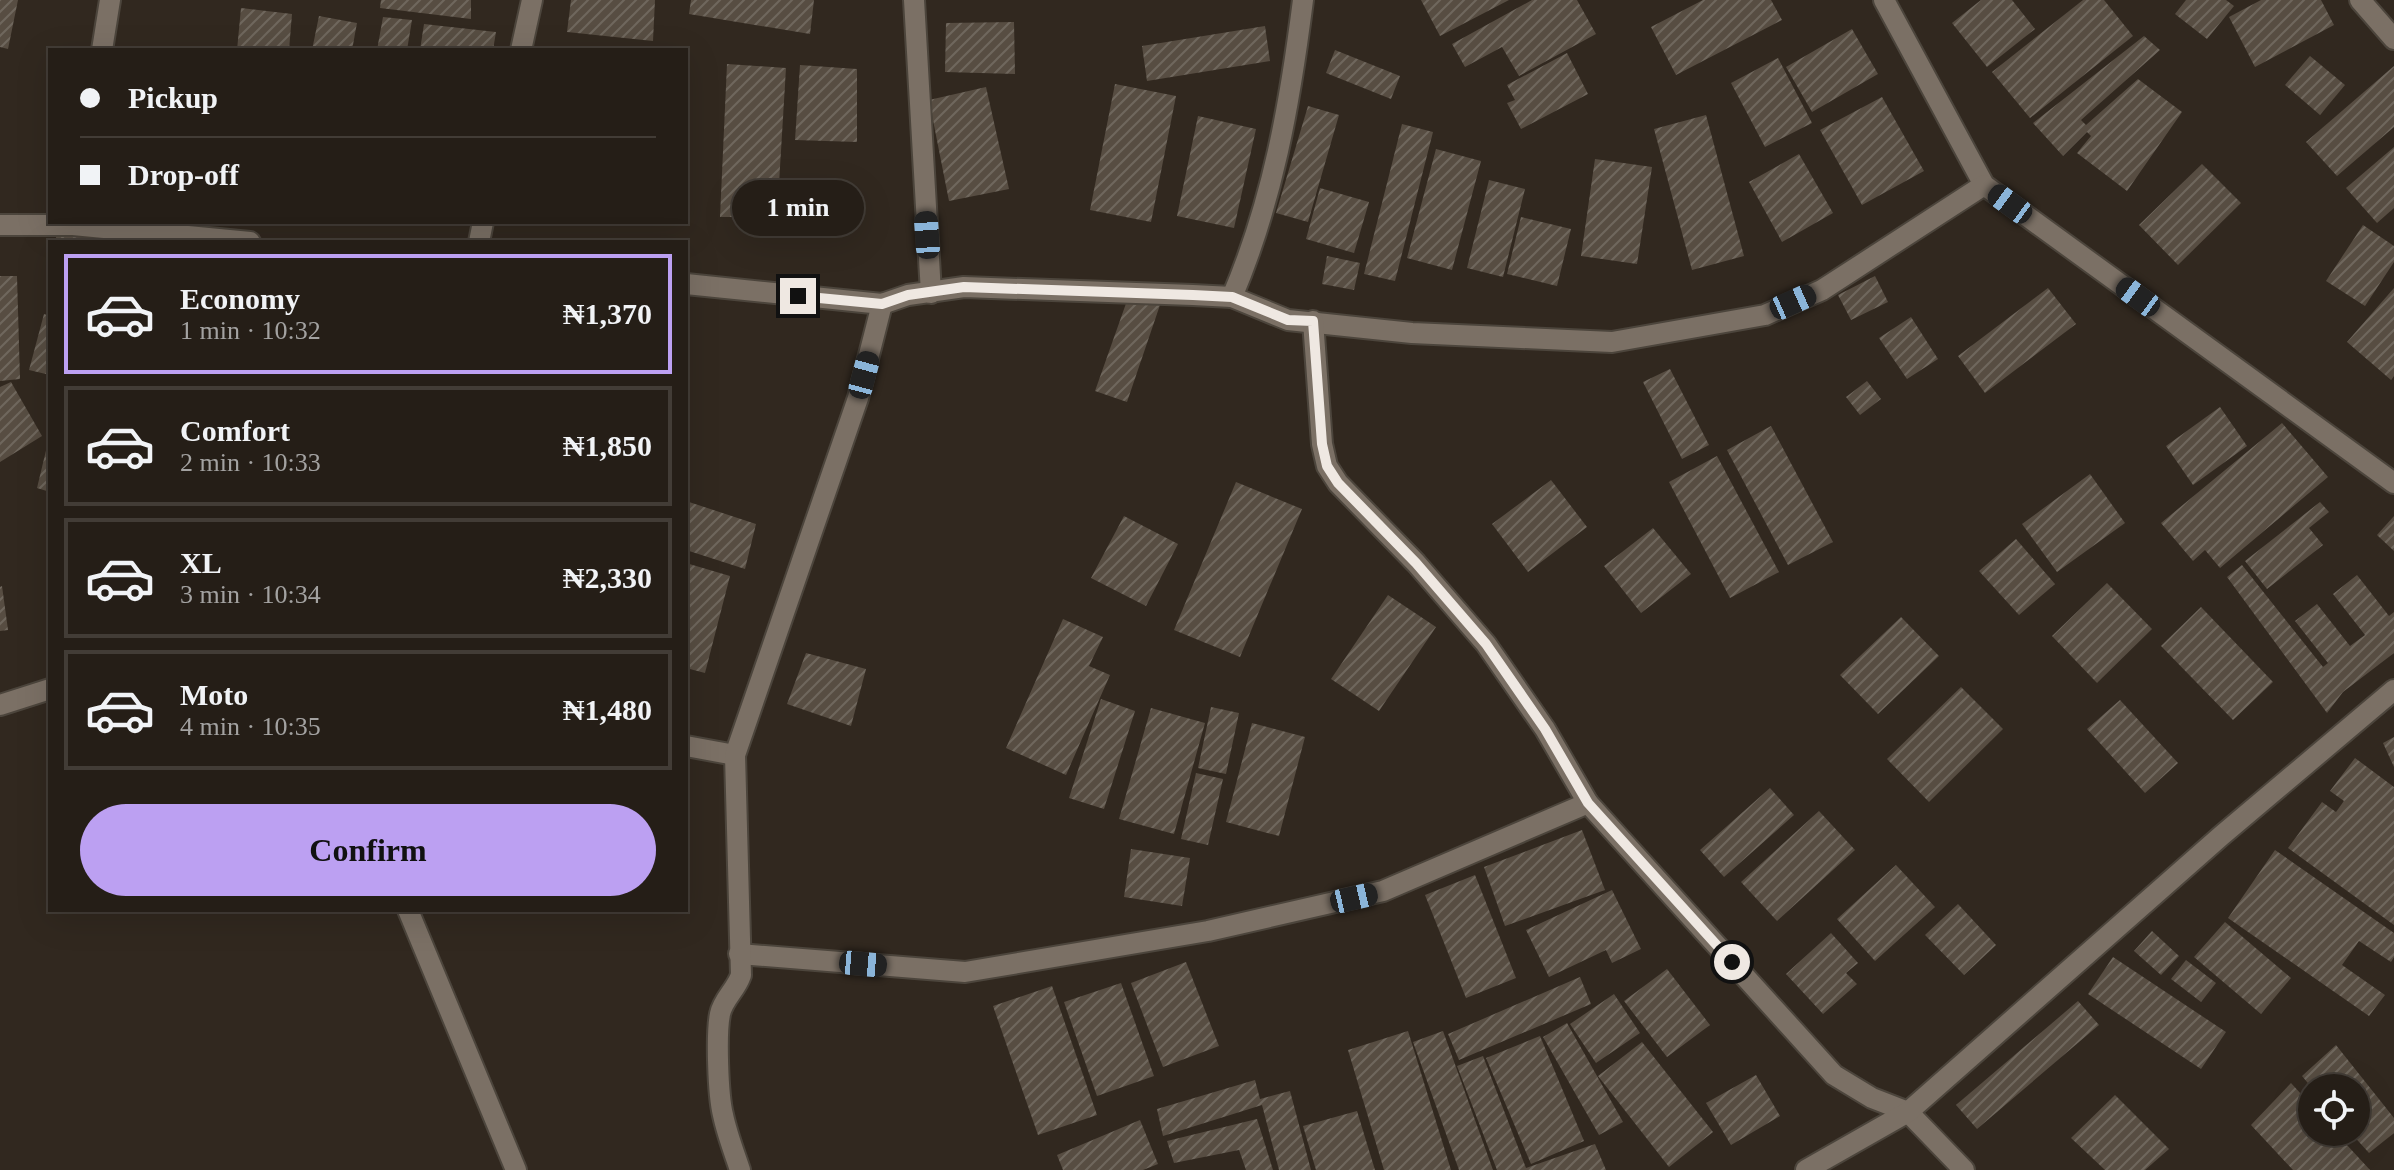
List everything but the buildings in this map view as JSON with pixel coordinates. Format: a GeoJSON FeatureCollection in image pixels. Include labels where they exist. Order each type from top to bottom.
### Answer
{"type":"FeatureCollection","features":[{"type":"Feature","properties":{"kind":"street"},"geometry":{"type":"LineString","coordinates":[[102,48],[110,0]]}},
{"type":"Feature","properties":{"kind":"street"},"geometry":{"type":"LineString","coordinates":[[521,48],[532,0]]}},
{"type":"Feature","properties":{"kind":"street"},"geometry":{"type":"LineString","coordinates":[[914,0],[931,293]]}},
{"type":"Feature","properties":{"kind":"street"},"geometry":{"type":"LineString","coordinates":[[1232,297],[1254,245],[1270,191],[1294,72],[1303,0]]}},
{"type":"Feature","properties":{"kind":"street"},"geometry":{"type":"LineString","coordinates":[[1884,0],[1984,185],[2394,483]]}},
{"type":"Feature","properties":{"kind":"street"},"geometry":{"type":"LineString","coordinates":[[2360,0],[2394,39]]}},
{"type":"Feature","properties":{"kind":"street"},"geometry":{"type":"LineString","coordinates":[[688,284],[882,304],[908,295],[964,287],[1232,297],[1288,320],[1412,333],[1612,342],[1765,315],[1822,290],[1984,185]]}},
{"type":"Feature","properties":{"kind":"street"},"geometry":{"type":"LineString","coordinates":[[0,225],[74,224],[230,240]]}},
{"type":"Feature","properties":{"kind":"street"},"geometry":{"type":"LineString","coordinates":[[740,1170],[722,1113],[719,1036],[720,1014],[741,975],[735,755],[858,398],[882,304]]}},
{"type":"Feature","properties":{"kind":"street"},"geometry":{"type":"LineString","coordinates":[[1313,321],[1322,444],[1327,466],[1338,483],[1416,563],[1486,644],[1545,729],[1588,803],[1834,1075],[1872,1098],[1908,1112],[1964,1170]]}},
{"type":"Feature","properties":{"kind":"street"},"geometry":{"type":"LineString","coordinates":[[0,705],[48,690]]}},
{"type":"Feature","properties":{"kind":"street"},"geometry":{"type":"LineString","coordinates":[[1806,1170],[1908,1112],[2221,836],[2394,690]]}},
{"type":"Feature","properties":{"kind":"street"},"geometry":{"type":"LineString","coordinates":[[688,746],[735,755]]}},
{"type":"Feature","properties":{"kind":"street"},"geometry":{"type":"LineString","coordinates":[[739,954],[965,972],[1208,931],[1383,891],[1588,803]]}},
{"type":"Feature","properties":{"kind":"street"},"geometry":{"type":"LineString","coordinates":[[409,912],[516,1170]]}},
{"type":"Feature","properties":{"kind":"route"},"geometry":{"type":"LineString","coordinates":[[798,296],[882,304],[908,295],[964,287],[1193,295],[1232,297],[1288,320],[1313,321],[1322,444],[1327,466],[1338,483],[1416,563],[1486,644],[1545,729],[1588,803],[1732,962]]}}]}
